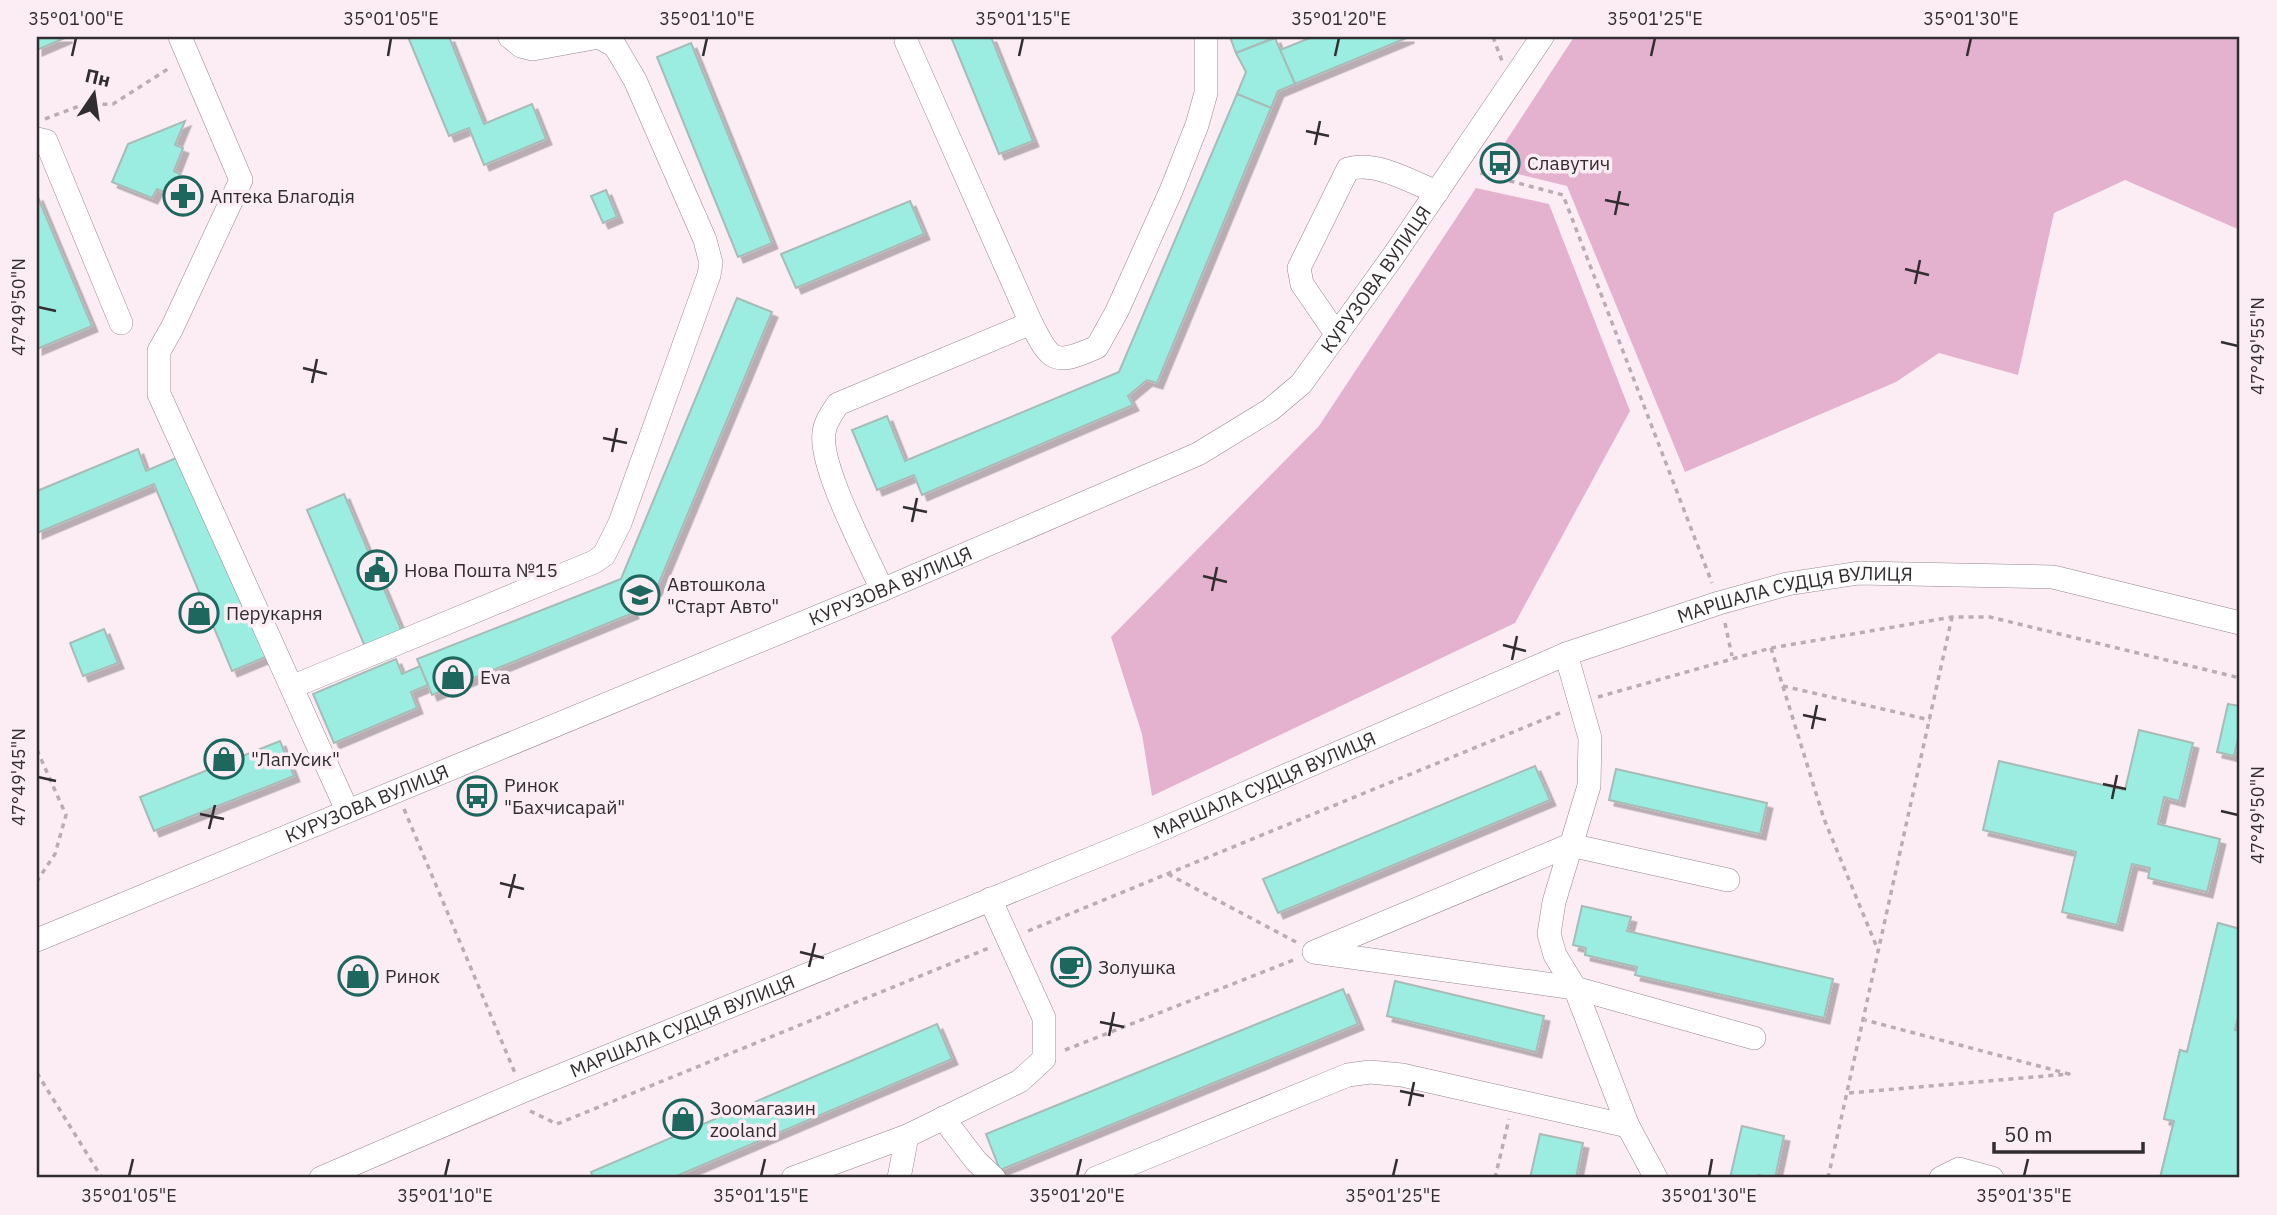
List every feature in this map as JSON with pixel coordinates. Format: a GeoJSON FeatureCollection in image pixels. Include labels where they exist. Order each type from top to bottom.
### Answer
{"type":"FeatureCollection","features":[{"type":"Feature","properties":{"kind":"street"},"geometry":{"type":"LineString","coordinates":[[294,686],[439,628],[604,555],[620,523],[709,275],[711,263],[705,240],[635,80],[615,46],[599,37],[533,49],[521,46],[510,37]]}},
{"type":"Feature","properties":{"kind":"street"},"geometry":{"type":"LineString","coordinates":[[906,41],[1031,323],[1046,353],[1060,359],[1090,350],[1101,341],[1171,191],[1197,125],[1206,93],[1206,37]]}},
{"type":"Feature","properties":{"kind":"street","name":"КУРУЗОВА ВУЛИЦЯ"},"geometry":{"type":"LineString","coordinates":[[37,940],[882,590],[1198,454],[1270,410],[1301,384],[1542,37]]}},
{"type":"Feature","properties":{"kind":"street"},"geometry":{"type":"LineString","coordinates":[[185,46],[241,180],[159,351],[159,394],[265,635],[294,686],[347,810]]}},
{"type":"Feature","properties":{"kind":"street"},"geometry":{"type":"LineString","coordinates":[[37,139],[46,141],[121,323]]}},
{"type":"Feature","properties":{"kind":"street"},"geometry":{"type":"LineString","coordinates":[[1337,335],[1302,284],[1299,268],[1348,169],[1360,165],[1377,169],[1437,191]]}},
{"type":"Feature","properties":{"kind":"street"},"geometry":{"type":"LineString","coordinates":[[882,590],[825,461],[823,434],[829,417],[838,404],[1031,323]]}},
{"type":"Feature","properties":{"kind":"street","name":"МАРШАЛА СУДЦЯ ВУЛИЦЯ"},"geometry":{"type":"LineString","coordinates":[[321,1178],[523,1091],[1241,796],[1566,654],[1719,603],[1787,584],[1859,573],[2053,577],[2240,624]]}},
{"type":"Feature","properties":{"kind":"street"},"geometry":{"type":"LineString","coordinates":[[1566,654],[1590,738],[1589,786],[1583,813],[1570,845],[1549,934],[1555,955],[1575,988],[1628,1126],[1656,1178]]}},
{"type":"Feature","properties":{"kind":"street"},"geometry":{"type":"LineString","coordinates":[[1314,952],[1570,845],[1728,880]]}},
{"type":"Feature","properties":{"kind":"street"},"geometry":{"type":"LineString","coordinates":[[793,1178],[907,1136],[981,1102],[1020,1080],[1044,1059],[1044,1018],[990,899]]}},
{"type":"Feature","properties":{"kind":"street"},"geometry":{"type":"LineString","coordinates":[[1314,952],[1575,988],[1754,1038]]}},
{"type":"Feature","properties":{"kind":"street"},"geometry":{"type":"LineString","coordinates":[[1096,1178],[1348,1075],[1370,1072],[1402,1075],[1628,1126]]}},
{"type":"Feature","properties":{"kind":"street"},"geometry":{"type":"LineString","coordinates":[[943,1118],[976,1161],[994,1178]]}},
{"type":"Feature","properties":{"kind":"street"},"geometry":{"type":"LineString","coordinates":[[899,1178],[907,1136]]}},
{"type":"Feature","properties":{"kind":"street"},"geometry":{"type":"LineString","coordinates":[[1941,1178],[1959,1170],[1992,1178]]}},
{"type":"Feature","properties":{"kind":"path"},"geometry":{"type":"LineString","coordinates":[[1493,37],[1510,83]]}},
{"type":"Feature","properties":{"kind":"path"},"geometry":{"type":"LineString","coordinates":[[37,123],[82,105],[113,104],[185,46]]}},
{"type":"Feature","properties":{"kind":"path"},"geometry":{"type":"LineString","coordinates":[[1484,160],[1480,173],[1563,195],[1719,603],[1732,657]]}},
{"type":"Feature","properties":{"kind":"path"},"geometry":{"type":"LineString","coordinates":[[1828,1178],[1849,1093],[1952,617],[1990,617],[2240,678]]}},
{"type":"Feature","properties":{"kind":"path"},"geometry":{"type":"LineString","coordinates":[[1771,648],[1824,819],[1879,952]]}},
{"type":"Feature","properties":{"kind":"path"},"geometry":{"type":"LineString","coordinates":[[1783,686],[1930,720]]}},
{"type":"Feature","properties":{"kind":"path"},"geometry":{"type":"LineString","coordinates":[[37,750],[66,815],[55,854],[37,881]]}},
{"type":"Feature","properties":{"kind":"path"},"geometry":{"type":"LineString","coordinates":[[1168,874],[1314,952]]}},
{"type":"Feature","properties":{"kind":"path"},"geometry":{"type":"LineString","coordinates":[[1044,1059],[1314,952]]}},
{"type":"Feature","properties":{"kind":"path"},"geometry":{"type":"LineString","coordinates":[[1849,1093],[2069,1074],[1864,1020]]}},
{"type":"Feature","properties":{"kind":"path"},"geometry":{"type":"LineString","coordinates":[[37,1073],[102,1178]]}},
{"type":"Feature","properties":{"kind":"path"},"geometry":{"type":"LineString","coordinates":[[1495,1178],[1514,1100]]}},
{"type":"Feature","properties":{"kind":"shaded area"},"geometry":{"type":"Polygon","coordinates":[[[1574,37],[2240,37],[2240,230],[2125,180],[2054,213],[2018,375],[1939,353],[1896,382],[1685,472],[1567,186],[1489,167],[1574,37]]]}},
{"type":"Feature","properties":{"kind":"shaded area"},"geometry":{"type":"Polygon","coordinates":[[[1476,188],[1549,204],[1630,411],[1515,623],[1152,796],[1142,734],[1111,637],[1319,426],[1476,188]]]}},
{"type":"Feature","properties":{"kind":"building"},"geometry":{"type":"Polygon","coordinates":[[[37,37],[67,37],[37,50],[37,37]]]}},
{"type":"Feature","properties":{"kind":"building"},"geometry":{"type":"Polygon","coordinates":[[[408,37],[449,37],[484,124],[532,104],[546,139],[484,165],[469,128],[449,136],[408,37]]]}},
{"type":"Feature","properties":{"kind":"building"},"geometry":{"type":"Polygon","coordinates":[[[951,37],[991,37],[1033,141],[999,154],[951,37]]]}},
{"type":"Feature","properties":{"kind":"building"},"geometry":{"type":"Polygon","coordinates":[[[1230,37],[1270,37],[1271,39],[1236,53],[1230,37]]]}},
{"type":"Feature","properties":{"kind":"building"},"geometry":{"type":"Polygon","coordinates":[[[1312,37],[1409,37],[1295,84],[1280,50],[1312,37]]]}},
{"type":"Feature","properties":{"kind":"building"},"geometry":{"type":"Polygon","coordinates":[[[1275,38],[1295,84],[1278,91],[1271,108],[1237,94],[1246,72],[1236,53],[1275,38]]]}},
{"type":"Feature","properties":{"kind":"building"},"geometry":{"type":"Polygon","coordinates":[[[691,43],[772,243],[738,257],[657,57],[691,43]]]}},
{"type":"Feature","properties":{"kind":"building"},"geometry":{"type":"Polygon","coordinates":[[[1237,94],[1271,108],[1157,383],[1147,380],[1128,396],[1133,405],[922,495],[914,475],[877,490],[852,430],[887,416],[905,461],[1119,372],[1237,94]]]}},
{"type":"Feature","properties":{"kind":"building"},"geometry":{"type":"Polygon","coordinates":[[[185,121],[175,145],[183,148],[174,171],[180,174],[171,195],[157,189],[152,198],[112,182],[128,144],[185,121]]]}},
{"type":"Feature","properties":{"kind":"building"},"geometry":{"type":"Polygon","coordinates":[[[606,190],[617,217],[603,223],[591,196],[606,190]]]}},
{"type":"Feature","properties":{"kind":"building"},"geometry":{"type":"Polygon","coordinates":[[[37,195],[92,326],[37,349],[37,195]]]}},
{"type":"Feature","properties":{"kind":"building"},"geometry":{"type":"Polygon","coordinates":[[[910,201],[924,234],[796,288],[781,254],[910,201]]]}},
{"type":"Feature","properties":{"kind":"building"},"geometry":{"type":"Polygon","coordinates":[[[737,298],[772,312],[656,590],[646,585],[641,596],[628,600],[633,613],[432,695],[417,659],[621,579],[737,298]]]}},
{"type":"Feature","properties":{"kind":"building"},"geometry":{"type":"Polygon","coordinates":[[[138,449],[146,471],[183,455],[268,656],[232,671],[154,484],[37,533],[37,491],[138,449]]]}},
{"type":"Feature","properties":{"kind":"building"},"geometry":{"type":"Polygon","coordinates":[[[344,494],[403,634],[366,649],[307,510],[344,494]]]}},
{"type":"Feature","properties":{"kind":"building"},"geometry":{"type":"Polygon","coordinates":[[[104,629],[118,663],[83,676],[70,643],[104,629]]]}},
{"type":"Feature","properties":{"kind":"building"},"geometry":{"type":"Polygon","coordinates":[[[396,659],[402,674],[420,666],[428,685],[411,692],[417,708],[334,743],[313,694],[396,659]]]}},
{"type":"Feature","properties":{"kind":"building"},"geometry":{"type":"Polygon","coordinates":[[[2228,704],[2240,706],[2240,730],[2234,756],[2217,752],[2228,704]]]}},
{"type":"Feature","properties":{"kind":"building"},"geometry":{"type":"Polygon","coordinates":[[[2139,730],[2193,743],[2179,801],[2164,797],[2158,824],[2220,839],[2207,892],[2148,878],[2150,868],[2132,864],[2117,925],[2062,912],[2076,852],[1983,830],[1999,761],[2125,790],[2139,730]]]}},
{"type":"Feature","properties":{"kind":"building"},"geometry":{"type":"Polygon","coordinates":[[[280,741],[294,776],[154,831],[140,797],[280,741]]]}},
{"type":"Feature","properties":{"kind":"building"},"geometry":{"type":"Polygon","coordinates":[[[1535,766],[1550,800],[1278,913],[1263,879],[1535,766]]]}},
{"type":"Feature","properties":{"kind":"building"},"geometry":{"type":"Polygon","coordinates":[[[1616,769],[1767,803],[1760,834],[1609,800],[1616,769]]]}},
{"type":"Feature","properties":{"kind":"building"},"geometry":{"type":"Polygon","coordinates":[[[1582,906],[1631,917],[1627,931],[1833,979],[1824,1018],[1635,975],[1637,967],[1585,955],[1586,948],[1573,945],[1582,906]]]}},
{"type":"Feature","properties":{"kind":"building"},"geometry":{"type":"Polygon","coordinates":[[[2218,923],[2240,929],[2240,1009],[2235,1030],[2240,1031],[2240,1075],[2220,1070],[2207,1129],[2240,1136],[2240,1178],[2160,1178],[2174,1121],[2164,1119],[2180,1050],[2187,1052],[2218,923]]]}},
{"type":"Feature","properties":{"kind":"building"},"geometry":{"type":"Polygon","coordinates":[[[2218,923],[2240,929],[2240,1009],[2235,1030],[2240,1031],[2240,1178],[2160,1178],[2174,1121],[2164,1119],[2180,1050],[2187,1052],[2218,923]]]}},
{"type":"Feature","properties":{"kind":"building"},"geometry":{"type":"Polygon","coordinates":[[[1395,981],[1544,1016],[1536,1052],[1387,1016],[1395,981]]]}},
{"type":"Feature","properties":{"kind":"building"},"geometry":{"type":"Polygon","coordinates":[[[1343,989],[1358,1024],[1000,1170],[986,1134],[1343,989]]]}},
{"type":"Feature","properties":{"kind":"building"},"geometry":{"type":"Polygon","coordinates":[[[937,1024],[952,1059],[672,1178],[593,1178],[591,1172],[937,1024]]]}},
{"type":"Feature","properties":{"kind":"building"},"geometry":{"type":"Polygon","coordinates":[[[1742,1126],[1784,1136],[1775,1178],[1758,1175],[1757,1178],[1730,1178],[1742,1126]]]}},
{"type":"Feature","properties":{"kind":"building"},"geometry":{"type":"Polygon","coordinates":[[[1540,1134],[1583,1143],[1576,1178],[1530,1178],[1540,1134]]]}},
{"type":"Feature","properties":{"kind":"place","name":"Славутич"},"geometry":{"type":"Point","coordinates":[1500,163]}},
{"type":"Feature","properties":{"kind":"place","name":"Аптека Благодiя"},"geometry":{"type":"Point","coordinates":[183,196]}},
{"type":"Feature","properties":{"kind":"place","name":"Нова Пошта №15"},"geometry":{"type":"Point","coordinates":[377,570]}},
{"type":"Feature","properties":{"kind":"place","name":"Автошкола \"Старт Авто\""},"geometry":{"type":"Point","coordinates":[640,595]}},
{"type":"Feature","properties":{"kind":"place","name":"Перукарня"},"geometry":{"type":"Point","coordinates":[199,613]}},
{"type":"Feature","properties":{"kind":"place","name":"Eva"},"geometry":{"type":"Point","coordinates":[453,677]}},
{"type":"Feature","properties":{"kind":"place","name":"\"ЛапУсик\""},"geometry":{"type":"Point","coordinates":[224,759]}},
{"type":"Feature","properties":{"kind":"place","name":"Ринок \"Бахчисарай\""},"geometry":{"type":"Point","coordinates":[477,796]}},
{"type":"Feature","properties":{"kind":"place","name":"Золушка"},"geometry":{"type":"Point","coordinates":[1071,967]}},
{"type":"Feature","properties":{"kind":"place","name":"Ринок"},"geometry":{"type":"Point","coordinates":[358,976]}},
{"type":"Feature","properties":{"kind":"place","name":"Зоомагазин zooland"},"geometry":{"type":"Point","coordinates":[683,1119]}}]}
